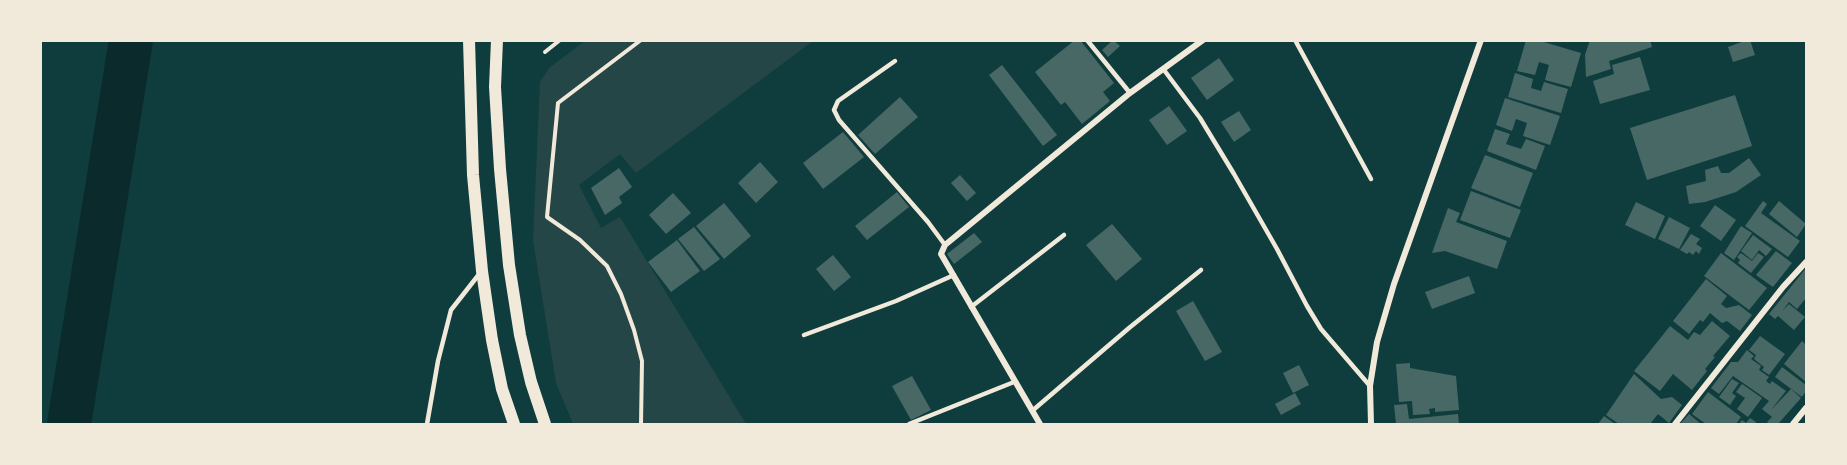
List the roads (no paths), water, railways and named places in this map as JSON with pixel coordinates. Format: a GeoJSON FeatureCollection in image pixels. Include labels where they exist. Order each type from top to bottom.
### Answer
{"type":"FeatureCollection","features":[{"type":"Feature","properties":{"kind":"main road"},"geometry":{"type":"LineString","coordinates":[[469,40],[473,175],[482,271],[502,389],[514,424]]}},
{"type":"Feature","properties":{"kind":"main road"},"geometry":{"type":"LineString","coordinates":[[497,40],[496,99],[509,265],[520,335],[531,382],[545,424]]}},
{"type":"Feature","properties":{"kind":"street"},"geometry":{"type":"LineString","coordinates":[[1040,424],[941,254],[945,244],[1130,93],[1203,40]]}},
{"type":"Feature","properties":{"kind":"street"},"geometry":{"type":"LineString","coordinates":[[1371,424],[1370,386],[1377,342],[1394,284],[1481,40]]}},
{"type":"Feature","properties":{"kind":"street"},"geometry":{"type":"LineString","coordinates":[[1675,424],[1783,287],[1806,262]]}},
{"type":"Feature","properties":{"kind":"street"},"geometry":{"type":"LineString","coordinates":[[1793,424],[1806,408]]}},
{"type":"Feature","properties":{"kind":"lane"},"geometry":{"type":"LineString","coordinates":[[1087,40],[1130,93]]}},
{"type":"Feature","properties":{"kind":"lane"},"geometry":{"type":"LineString","coordinates":[[1295,40],[1371,179]]}},
{"type":"Feature","properties":{"kind":"lane"},"geometry":{"type":"LineString","coordinates":[[895,61],[838,101],[834,110],[839,120],[945,244]]}},
{"type":"Feature","properties":{"kind":"lane"},"geometry":{"type":"LineString","coordinates":[[1164,70],[1200,118],[1234,174],[1321,329],[1370,386]]}},
{"type":"Feature","properties":{"kind":"lane"},"geometry":{"type":"LineString","coordinates":[[971,307],[1064,235]]}},
{"type":"Feature","properties":{"kind":"lane"},"geometry":{"type":"LineString","coordinates":[[1032,411],[1201,270]]}},
{"type":"Feature","properties":{"kind":"lane"},"geometry":{"type":"LineString","coordinates":[[427,424],[438,361],[451,310],[482,271]]}},
{"type":"Feature","properties":{"kind":"lane"},"geometry":{"type":"LineString","coordinates":[[804,334],[896,301],[954,275]]}},
{"type":"Feature","properties":{"kind":"lane"},"geometry":{"type":"LineString","coordinates":[[909,424],[1014,382]]}},
{"type":"Feature","properties":{"kind":"waterway"},"geometry":{"type":"LineString","coordinates":[[69,424],[131,40]]}}]}
